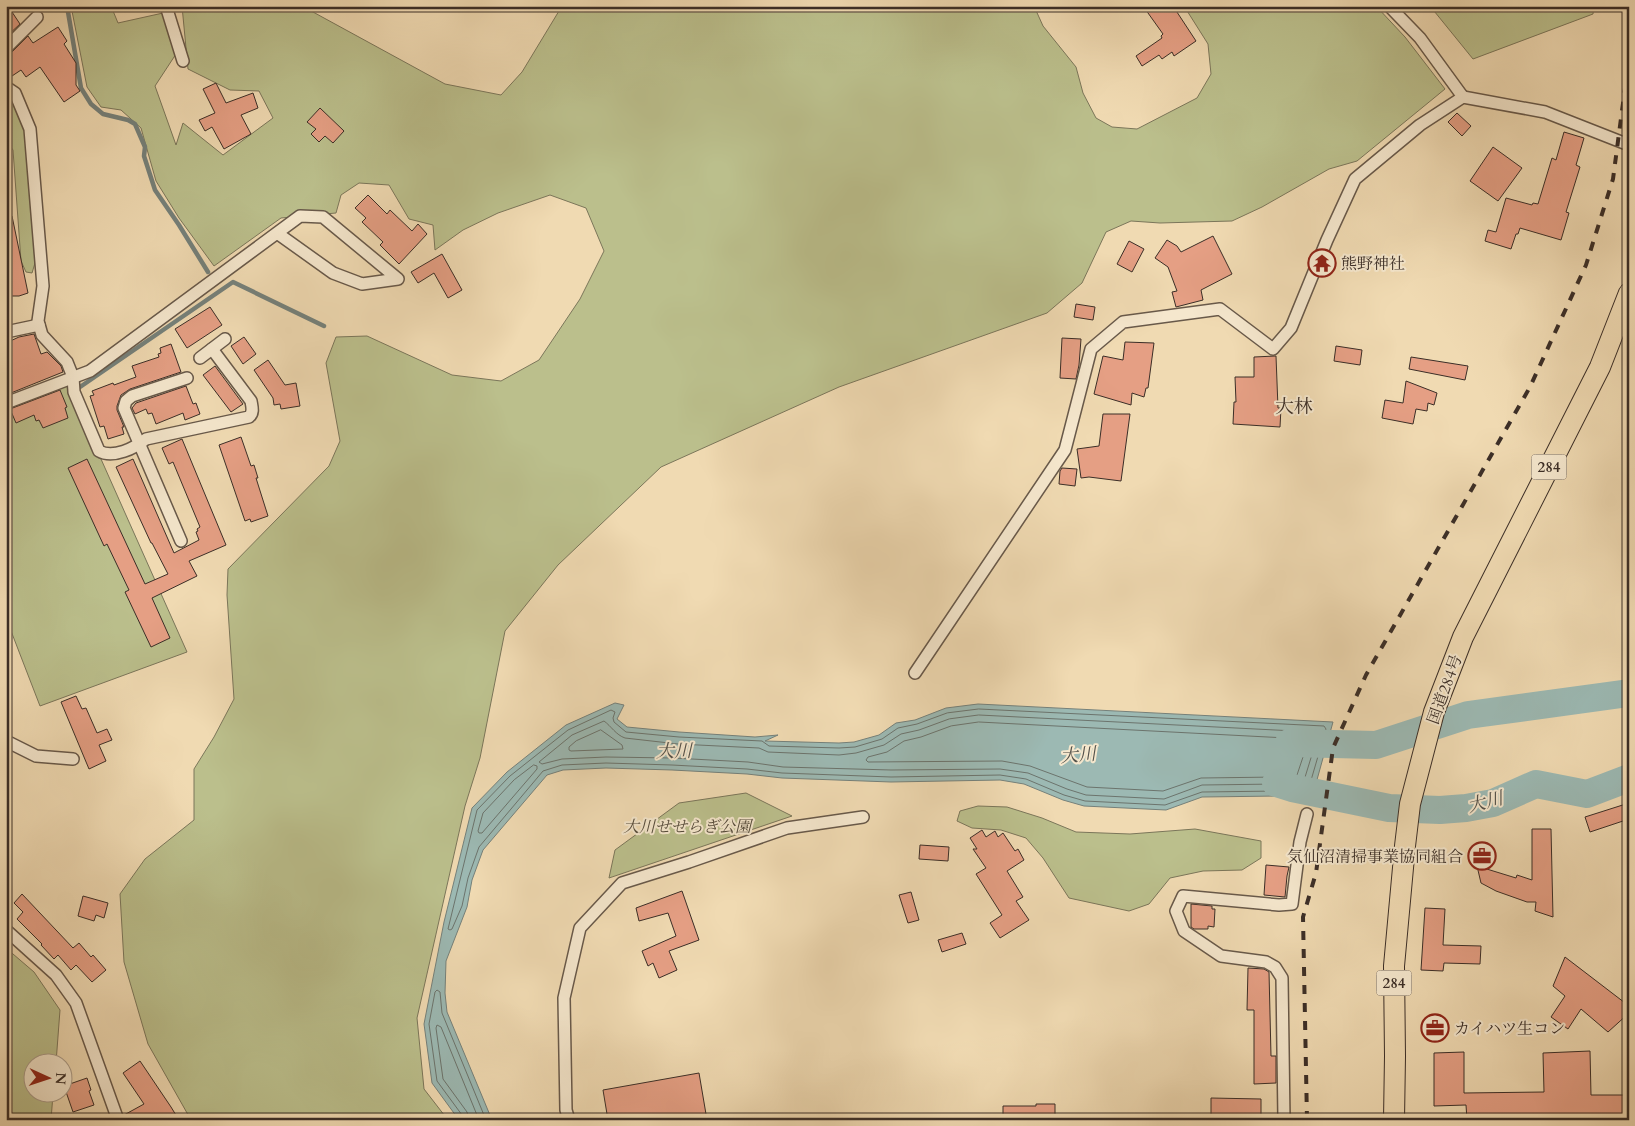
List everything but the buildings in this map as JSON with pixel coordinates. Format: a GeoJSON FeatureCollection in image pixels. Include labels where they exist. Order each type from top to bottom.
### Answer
{"type":"FeatureCollection","features":[{"type":"Feature","properties":{"kind":"highway","name":"国道284号"},"geometry":{"type":"LineString","coordinates":[[1394,1120],[1394,966],[1405,846],[1410,804],[1434,712],[1463,636],[1600,368],[1629,294]]}},
{"type":"Feature","properties":{"kind":"street"},"geometry":{"type":"LineString","coordinates":[[166,6],[184,61]]}},
{"type":"Feature","properties":{"kind":"street"},"geometry":{"type":"LineString","coordinates":[[1389,6],[1420,38],[1462,97]]}},
{"type":"Feature","properties":{"kind":"street"},"geometry":{"type":"LineString","coordinates":[[6,48],[37,16]]}},
{"type":"Feature","properties":{"kind":"street"},"geometry":{"type":"LineString","coordinates":[[6,87],[15,93],[30,129],[43,286],[38,322],[42,335],[67,362],[73,377],[74,392],[99,451],[105,455],[112,455],[139,444],[146,439],[252,415],[251,401],[212,349]]}},
{"type":"Feature","properties":{"kind":"street"},"geometry":{"type":"LineString","coordinates":[[915,672],[1065,450],[1090,349],[1123,322],[1220,309],[1273,349],[1292,328],[1327,240],[1355,179],[1420,125],[1462,97],[1545,112],[1629,145]]}},
{"type":"Feature","properties":{"kind":"street"},"geometry":{"type":"LineString","coordinates":[[6,403],[90,371],[300,216],[323,217],[398,279],[362,284],[332,273],[277,233]]}},
{"type":"Feature","properties":{"kind":"street"},"geometry":{"type":"LineString","coordinates":[[6,332],[39,325]]}},
{"type":"Feature","properties":{"kind":"street"},"geometry":{"type":"LineString","coordinates":[[200,358],[225,338]]}},
{"type":"Feature","properties":{"kind":"street"},"geometry":{"type":"LineString","coordinates":[[181,541],[124,408],[126,401],[132,396],[187,378]]}},
{"type":"Feature","properties":{"kind":"street"},"geometry":{"type":"LineString","coordinates":[[6,741],[36,756],[73,759]]}},
{"type":"Feature","properties":{"kind":"street"},"geometry":{"type":"LineString","coordinates":[[1284,1120],[1282,978],[1275,968],[1266,962],[1221,956],[1184,931],[1176,911],[1183,896],[1279,906],[1292,904],[1300,842],[1307,814]]}},
{"type":"Feature","properties":{"kind":"street"},"geometry":{"type":"LineString","coordinates":[[570,1120],[566,1110],[564,998],[580,928],[622,883],[787,828],[863,817]]}},
{"type":"Feature","properties":{"kind":"street"},"geometry":{"type":"LineString","coordinates":[[6,930],[56,975],[76,1003],[118,1120]]}},
{"type":"Feature","properties":{"kind":"green space"},"geometry":{"type":"Polygon","coordinates":[[[71,6],[111,6],[118,23],[163,13],[176,54],[155,86],[176,145],[183,123],[223,155],[273,118],[259,91],[230,90],[188,69],[182,6],[302,6],[445,84],[501,95],[522,72],[562,6],[1034,6],[1043,26],[1076,67],[1083,93],[1096,118],[1112,127],[1137,129],[1197,98],[1211,74],[1208,44],[1184,6],[1376,6],[1405,37],[1445,89],[1357,161],[1329,169],[1262,207],[1232,221],[1160,223],[1131,221],[1106,232],[1082,283],[1047,313],[839,387],[661,467],[558,565],[505,631],[480,758],[465,806],[417,1018],[424,1089],[448,1120],[191,1120],[148,1044],[124,962],[120,894],[145,859],[194,820],[194,769],[234,699],[227,595],[228,569],[329,466],[340,441],[326,363],[336,337],[367,336],[452,375],[501,381],[539,360],[580,299],[604,251],[586,208],[550,195],[498,213],[463,230],[435,250],[433,225],[409,219],[389,185],[359,183],[341,195],[336,213],[281,218],[214,266],[179,218],[156,181],[141,128],[121,110],[101,107],[87,87],[71,6]]]}},
{"type":"Feature","properties":{"kind":"green space"},"geometry":{"type":"Polygon","coordinates":[[[1430,6],[1594,6],[1593,14],[1473,59],[1430,6]]]}},
{"type":"Feature","properties":{"kind":"green space"},"geometry":{"type":"Polygon","coordinates":[[[6,95],[20,112],[27,136],[35,263],[32,273],[26,272],[21,261],[13,150],[6,140],[6,95]]]}},
{"type":"Feature","properties":{"kind":"green space"},"geometry":{"type":"Polygon","coordinates":[[[68,385],[187,652],[40,706],[6,618],[6,406],[68,385]]]}},
{"type":"Feature","properties":{"kind":"green space","name":"大川せせらぎ公園"},"geometry":{"type":"Polygon","coordinates":[[[746,793],[792,816],[609,878],[615,850],[679,803],[746,793]]]}},
{"type":"Feature","properties":{"kind":"green space"},"geometry":{"type":"Polygon","coordinates":[[[978,806],[1007,807],[1042,818],[1076,832],[1130,834],[1195,829],[1261,841],[1261,858],[1242,870],[1203,871],[1170,878],[1149,904],[1129,911],[1069,898],[1043,858],[1026,838],[1001,830],[972,828],[957,821],[960,811],[978,806]]]}},
{"type":"Feature","properties":{"kind":"green space"},"geometry":{"type":"Polygon","coordinates":[[[6,948],[34,972],[60,1010],[57,1054],[22,1054],[22,1104],[52,1104],[51,1120],[6,1120],[6,948]]]}},
{"type":"Feature","properties":{"kind":"water"},"geometry":{"type":"Polygon","coordinates":[[[615,703],[624,705],[617,719],[627,727],[755,737],[778,735],[765,741],[839,743],[854,742],[879,735],[896,723],[915,720],[946,708],[978,704],[1333,722],[1310,805],[1303,798],[1280,796],[1202,797],[1166,810],[1084,806],[1063,800],[1024,784],[1000,780],[891,782],[606,768],[563,770],[547,775],[483,850],[472,880],[467,907],[446,961],[445,993],[447,1012],[492,1120],[459,1120],[432,1083],[424,1024],[444,922],[472,808],[507,772],[566,725],[615,703]]]}},
{"type":"Feature","properties":{"kind":"waterway"},"geometry":{"type":"LineString","coordinates":[[67,6],[81,88],[91,104],[103,114],[128,120],[135,124],[145,147],[144,156],[155,190],[208,272]]}},
{"type":"Feature","properties":{"kind":"waterway"},"geometry":{"type":"LineString","coordinates":[[80,387],[233,282],[324,326]]}},
{"type":"Feature","properties":{"kind":"waterway","name":"大川"},"geometry":{"type":"LineString","coordinates":[[1289,743],[1376,745],[1468,715],[1629,693]]}},
{"type":"Feature","properties":{"kind":"waterway","name":"大川"},"geometry":{"type":"LineString","coordinates":[[1276,783],[1389,808],[1440,810],[1493,803],[1536,784],[1587,794],[1629,778]]}},
{"type":"Feature","properties":{"kind":"railway"},"geometry":{"type":"LineString","coordinates":[[1307,1120],[1303,917],[1316,873],[1333,748],[1366,675],[1530,387],[1586,265],[1613,179],[1627,73],[1629,20]]}},
{"type":"Feature","properties":{"kind":"place","name":"熊野神社"},"geometry":{"type":"Point","coordinates":[1322,263]}},
{"type":"Feature","properties":{"kind":"place","name":"気仙沼清掃事業協同組合"},"geometry":{"type":"Point","coordinates":[1482,856]}},
{"type":"Feature","properties":{"kind":"place","name":"カイハツ生コン"},"geometry":{"type":"Point","coordinates":[1435,1028]}},
{"type":"Feature","properties":{"kind":"district","name":"大林"},"geometry":{"type":"Point","coordinates":[1294,406]}}]}
